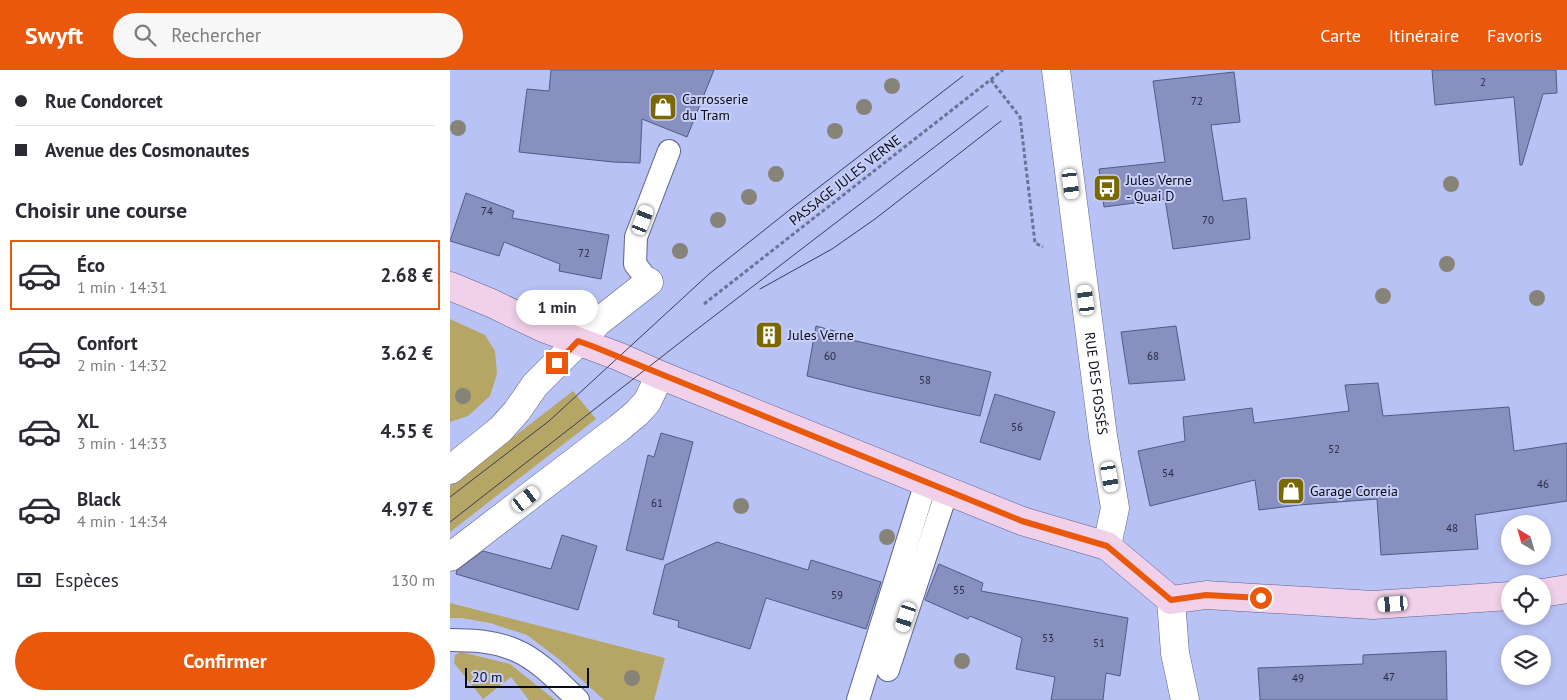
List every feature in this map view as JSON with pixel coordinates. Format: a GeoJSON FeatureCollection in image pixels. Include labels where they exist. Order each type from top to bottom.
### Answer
{"type":"FeatureCollection","features":[{"type":"Feature","properties":{"kind":"street","name":"RUE DES FOSSÉS"},"geometry":{"type":"LineString","coordinates":[[1056,70],[1102,436],[1115,508],[1107,546]]}},
{"type":"Feature","properties":{"kind":"street"},"geometry":{"type":"LineString","coordinates":[[450,470],[501,429],[517,411],[535,385],[598,322],[649,282]]}},
{"type":"Feature","properties":{"kind":"street"},"geometry":{"type":"LineString","coordinates":[[450,286],[491,302],[543,328],[620,357],[660,375],[1022,521],[1107,546],[1171,600],[1175,653],[1184,700]]}},
{"type":"Feature","properties":{"kind":"street"},"geometry":{"type":"LineString","coordinates":[[450,557],[619,428],[647,402],[660,375]]}},
{"type":"Feature","properties":{"kind":"street"},"geometry":{"type":"LineString","coordinates":[[1551,592],[1567,589]]}},
{"type":"Feature","properties":{"kind":"street"},"geometry":{"type":"LineString","coordinates":[[1171,600],[1206,595],[1373,606],[1501,597]]}},
{"type":"Feature","properties":{"kind":"lane"},"geometry":{"type":"LineString","coordinates":[[649,282],[635,264],[636,237],[669,151]]}},
{"type":"Feature","properties":{"kind":"lane"},"geometry":{"type":"LineString","coordinates":[[888,670],[937,487]]}},
{"type":"Feature","properties":{"kind":"lane"},"geometry":{"type":"LineString","coordinates":[[858,700],[937,487]]}},
{"type":"Feature","properties":{"kind":"lane"},"geometry":{"type":"LineString","coordinates":[[450,640],[491,642],[516,650],[543,668],[578,700]]}},
{"type":"Feature","properties":{"kind":"path","name":"PASSAGE JULES VERNE"},"geometry":{"type":"LineString","coordinates":[[704,304],[1003,70]]}},
{"type":"Feature","properties":{"kind":"path"},"geometry":{"type":"LineString","coordinates":[[991,80],[1020,117],[1035,243],[1045,248]]}},
{"type":"Feature","properties":{"kind":"shaded area"},"geometry":{"type":"Polygon","coordinates":[[[450,319],[485,335],[495,351],[497,374],[490,396],[468,416],[450,422],[450,319]]]}},
{"type":"Feature","properties":{"kind":"shaded area"},"geometry":{"type":"Polygon","coordinates":[[[573,391],[596,419],[450,532],[450,486],[573,391]]]}},
{"type":"Feature","properties":{"kind":"shaded area"},"geometry":{"type":"Polygon","coordinates":[[[450,603],[665,658],[654,700],[604,700],[560,660],[527,635],[490,623],[450,618],[450,603]]]}},
{"type":"Feature","properties":{"kind":"shaded area"},"geometry":{"type":"Polygon","coordinates":[[[461,652],[510,664],[555,700],[529,700],[511,677],[483,699],[454,663],[455,655],[461,652]]]}},
{"type":"Feature","properties":{"kind":"building"},"geometry":{"type":"Polygon","coordinates":[[[551,70],[714,70],[687,137],[642,119],[640,163],[519,152],[527,89],[549,91],[551,70]]]}},
{"type":"Feature","properties":{"kind":"building"},"geometry":{"type":"Polygon","coordinates":[[[1432,70],[1556,70],[1557,93],[1543,94],[1522,165],[1520,165],[1514,97],[1435,105],[1432,70]]]}},
{"type":"Feature","properties":{"kind":"building"},"geometry":{"type":"Polygon","coordinates":[[[1234,72],[1240,122],[1211,125],[1223,201],[1246,198],[1250,239],[1173,249],[1165,199],[1104,207],[1099,169],[1165,162],[1153,81],[1234,72]]]}},
{"type":"Feature","properties":{"kind":"building"},"geometry":{"type":"Polygon","coordinates":[[[466,193],[514,211],[512,218],[609,235],[601,279],[559,271],[560,264],[504,242],[499,256],[450,241],[466,193]]]}},
{"type":"Feature","properties":{"kind":"building"},"geometry":{"type":"Polygon","coordinates":[[[816,326],[853,336],[852,340],[991,372],[980,416],[807,376],[816,326]]]}},
{"type":"Feature","properties":{"kind":"building"},"geometry":{"type":"Polygon","coordinates":[[[1176,326],[1185,380],[1129,384],[1121,332],[1176,326]]]}},
{"type":"Feature","properties":{"kind":"building"},"geometry":{"type":"Polygon","coordinates":[[[1378,383],[1383,416],[1509,407],[1514,451],[1567,443],[1567,501],[1475,515],[1478,549],[1381,555],[1377,499],[1259,510],[1255,480],[1150,506],[1138,451],[1185,441],[1183,417],[1252,408],[1254,423],[1349,411],[1345,385],[1378,383]]]}},
{"type":"Feature","properties":{"kind":"building"},"geometry":{"type":"Polygon","coordinates":[[[995,394],[1055,412],[1040,460],[980,442],[995,394]]]}},
{"type":"Feature","properties":{"kind":"building"},"geometry":{"type":"Polygon","coordinates":[[[661,433],[693,442],[663,560],[626,550],[648,455],[654,457],[661,433]]]}},
{"type":"Feature","properties":{"kind":"building"},"geometry":{"type":"Polygon","coordinates":[[[562,535],[597,546],[578,610],[456,574],[457,570],[483,551],[551,569],[562,535]]]}},
{"type":"Feature","properties":{"kind":"building"},"geometry":{"type":"Polygon","coordinates":[[[717,542],[808,570],[811,560],[881,582],[866,629],[766,598],[750,649],[678,627],[679,621],[653,614],[665,565],[717,542]]]}},
{"type":"Feature","properties":{"kind":"building"},"geometry":{"type":"Polygon","coordinates":[[[939,564],[983,583],[981,591],[1128,618],[1120,676],[1106,673],[1103,700],[1051,700],[1055,677],[1016,669],[1022,638],[970,616],[968,619],[925,600],[939,564]]]}},
{"type":"Feature","properties":{"kind":"building"},"geometry":{"type":"Polygon","coordinates":[[[1446,651],[1447,700],[1260,700],[1258,668],[1363,664],[1363,655],[1446,651]]]}},
{"type":"Feature","properties":{"kind":"tram line"},"geometry":{"type":"LineString","coordinates":[[450,497],[549,421],[709,274],[963,76]]}},
{"type":"Feature","properties":{"kind":"tram line"},"geometry":{"type":"LineString","coordinates":[[450,522],[988,106]]}},
{"type":"Feature","properties":{"kind":"tram line"},"geometry":{"type":"LineString","coordinates":[[760,289],[832,249],[875,219],[1001,121]]}},
{"type":"Feature","properties":{"kind":"place","name":"Carrosserie du Tram"},"geometry":{"type":"Point","coordinates":[663,107]}},
{"type":"Feature","properties":{"kind":"place","name":"Jules Verne - Quai D"},"geometry":{"type":"Point","coordinates":[1107,188]}},
{"type":"Feature","properties":{"kind":"place","name":"Jules Verne"},"geometry":{"type":"Point","coordinates":[769,335]}},
{"type":"Feature","properties":{"kind":"place","name":"Garage Correia"},"geometry":{"type":"Point","coordinates":[1291,491]}},
{"type":"Feature","properties":{"kind":"route"},"geometry":{"type":"LineString","coordinates":[[557,363],[578,341],[592,346],[1022,521],[1107,546],[1171,600],[1206,595],[1261,598]]}}]}
